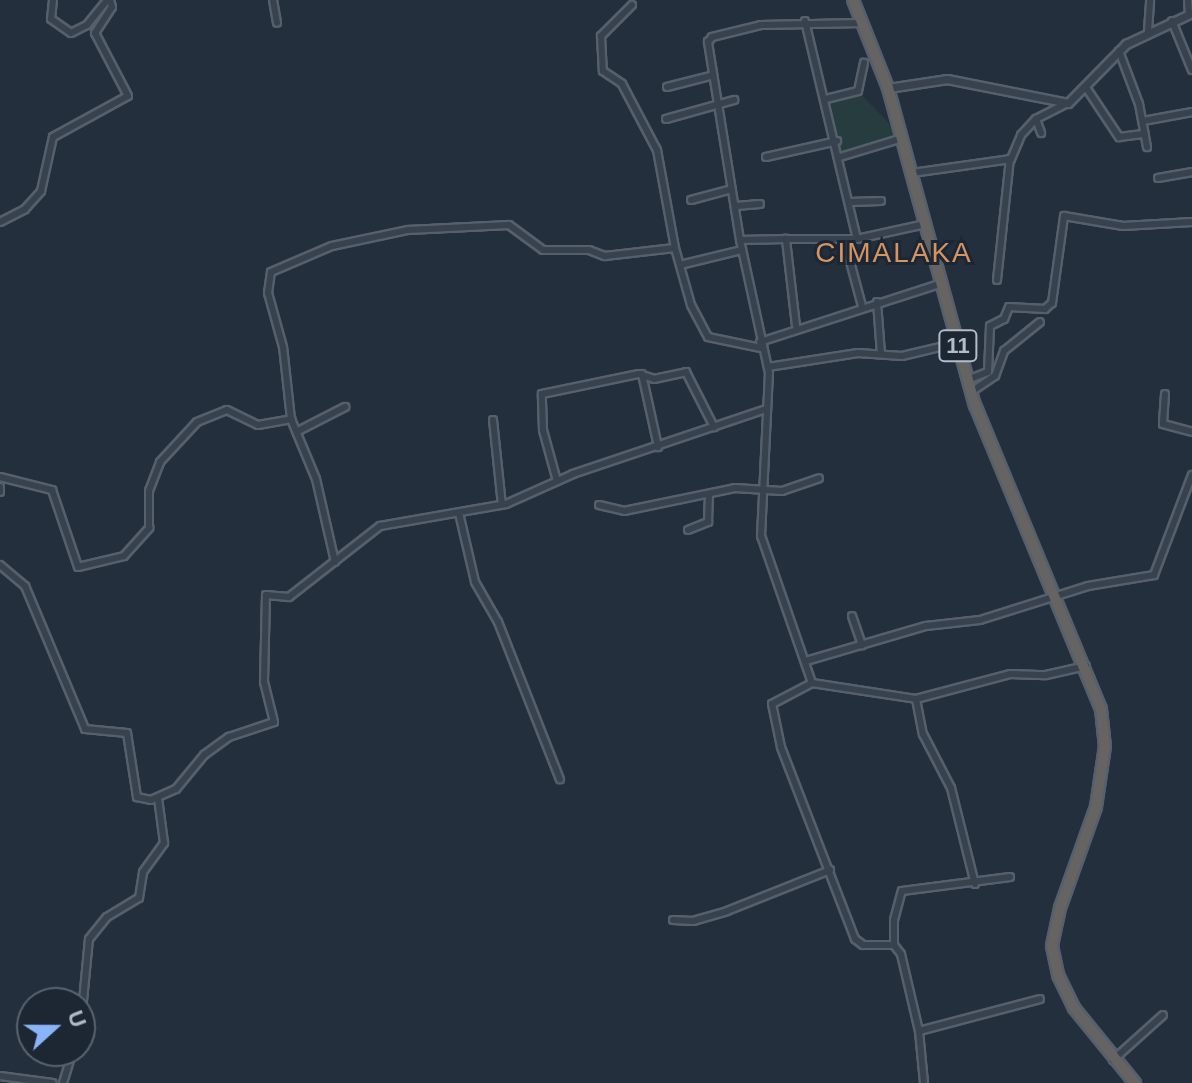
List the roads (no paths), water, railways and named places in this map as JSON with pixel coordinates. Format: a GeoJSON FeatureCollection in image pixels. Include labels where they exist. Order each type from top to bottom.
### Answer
{"type":"FeatureCollection","features":[{"type":"Feature","properties":{"kind":"highway","name":"11"},"geometry":{"type":"LineString","coordinates":[[853,0],[865,23],[888,88],[971,392],[1086,666],[1105,730],[1096,807],[1060,908],[1052,946],[1065,992],[1113,1060],[1135,1083]]}},
{"type":"Feature","properties":{"kind":"street"},"geometry":{"type":"LineString","coordinates":[[0,222],[25,209],[41,191],[53,137],[129,94],[95,33],[112,7],[109,0],[87,25],[71,33],[51,19],[53,0]]}},
{"type":"Feature","properties":{"kind":"street"},"geometry":{"type":"LineString","coordinates":[[273,0],[277,23]]}},
{"type":"Feature","properties":{"kind":"street"},"geometry":{"type":"LineString","coordinates":[[1148,31],[1150,0]]}},
{"type":"Feature","properties":{"kind":"street"},"geometry":{"type":"LineString","coordinates":[[997,280],[1009,159],[1036,119],[1087,89],[1119,51],[1148,31],[1190,14],[1188,0]]}},
{"type":"Feature","properties":{"kind":"street"},"geometry":{"type":"LineString","coordinates":[[632,5],[602,33],[603,71],[622,84],[657,150],[675,248],[691,305],[708,337],[760,345],[796,326],[940,284]]}},
{"type":"Feature","properties":{"kind":"street"},"geometry":{"type":"LineString","coordinates":[[812,683],[761,538],[768,367],[760,345],[710,76],[712,37],[805,21],[865,23]]}},
{"type":"Feature","properties":{"kind":"street"},"geometry":{"type":"LineString","coordinates":[[805,21],[837,141],[857,239]]}},
{"type":"Feature","properties":{"kind":"street"},"geometry":{"type":"LineString","coordinates":[[1172,21],[1192,70]]}},
{"type":"Feature","properties":{"kind":"street"},"geometry":{"type":"LineString","coordinates":[[1119,51],[1143,121],[1147,147]]}},
{"type":"Feature","properties":{"kind":"street"},"geometry":{"type":"LineString","coordinates":[[826,99],[858,91],[864,63]]}},
{"type":"Feature","properties":{"kind":"street"},"geometry":{"type":"LineString","coordinates":[[667,87],[710,76]]}},
{"type":"Feature","properties":{"kind":"street"},"geometry":{"type":"LineString","coordinates":[[888,88],[947,79],[1061,103]]}},
{"type":"Feature","properties":{"kind":"street"},"geometry":{"type":"LineString","coordinates":[[1087,89],[1119,137],[1145,134]]}},
{"type":"Feature","properties":{"kind":"street"},"geometry":{"type":"LineString","coordinates":[[666,119],[734,100]]}},
{"type":"Feature","properties":{"kind":"street"},"geometry":{"type":"LineString","coordinates":[[1143,121],[1192,112]]}},
{"type":"Feature","properties":{"kind":"street"},"geometry":{"type":"LineString","coordinates":[[1036,119],[1041,133]]}},
{"type":"Feature","properties":{"kind":"street"},"geometry":{"type":"LineString","coordinates":[[840,157],[903,138]]}},
{"type":"Feature","properties":{"kind":"street"},"geometry":{"type":"LineString","coordinates":[[766,157],[837,141]]}},
{"type":"Feature","properties":{"kind":"street"},"geometry":{"type":"LineString","coordinates":[[912,173],[1009,159]]}},
{"type":"Feature","properties":{"kind":"street"},"geometry":{"type":"LineString","coordinates":[[1158,178],[1192,172]]}},
{"type":"Feature","properties":{"kind":"street"},"geometry":{"type":"LineString","coordinates":[[691,200],[732,189]]}},
{"type":"Feature","properties":{"kind":"street"},"geometry":{"type":"LineString","coordinates":[[850,202],[881,201]]}},
{"type":"Feature","properties":{"kind":"street"},"geometry":{"type":"LineString","coordinates":[[736,206],[760,204]]}},
{"type":"Feature","properties":{"kind":"street"},"geometry":{"type":"LineString","coordinates":[[967,380],[988,372],[990,326],[1004,319],[1009,307],[1045,309],[1052,303],[1064,216],[1123,226],[1192,222]]}},
{"type":"Feature","properties":{"kind":"street"},"geometry":{"type":"LineString","coordinates":[[740,240],[857,239],[925,224]]}},
{"type":"Feature","properties":{"kind":"street"},"geometry":{"type":"LineString","coordinates":[[335,562],[300,430],[291,419],[283,347],[268,286],[271,272],[332,246],[408,230],[495,225],[518,228],[534,245],[553,252],[589,250],[605,256],[675,248]]}},
{"type":"Feature","properties":{"kind":"street"},"geometry":{"type":"LineString","coordinates":[[786,239],[796,326]]}},
{"type":"Feature","properties":{"kind":"street"},"geometry":{"type":"LineString","coordinates":[[844,239],[862,306]]}},
{"type":"Feature","properties":{"kind":"street"},"geometry":{"type":"LineString","coordinates":[[680,265],[742,250]]}},
{"type":"Feature","properties":{"kind":"street"},"geometry":{"type":"LineString","coordinates":[[877,302],[881,354]]}},
{"type":"Feature","properties":{"kind":"street"},"geometry":{"type":"LineString","coordinates":[[971,392],[995,376],[1004,351],[1040,322]]}},
{"type":"Feature","properties":{"kind":"street"},"geometry":{"type":"LineString","coordinates":[[768,367],[881,354],[902,356],[957,343]]}},
{"type":"Feature","properties":{"kind":"street"},"geometry":{"type":"LineString","coordinates":[[557,481],[543,430],[541,395],[642,374],[654,379],[688,373],[714,427]]}},
{"type":"Feature","properties":{"kind":"street"},"geometry":{"type":"LineString","coordinates":[[642,374],[658,447]]}},
{"type":"Feature","properties":{"kind":"street"},"geometry":{"type":"LineString","coordinates":[[1165,394],[1163,424],[1192,432]]}},
{"type":"Feature","properties":{"kind":"street"},"geometry":{"type":"LineString","coordinates":[[300,430],[345,407]]}},
{"type":"Feature","properties":{"kind":"street"},"geometry":{"type":"LineString","coordinates":[[0,565],[25,586],[85,729],[127,733],[137,797],[158,798],[176,789],[220,743],[274,722],[264,682],[264,597],[288,597],[380,526],[502,505],[557,481],[766,409]]}},
{"type":"Feature","properties":{"kind":"street"},"geometry":{"type":"LineString","coordinates":[[0,469],[0,478],[52,490],[74,563],[85,568],[124,556],[147,533],[149,491],[160,462],[197,422],[227,410],[258,425],[291,419]]}},
{"type":"Feature","properties":{"kind":"street"},"geometry":{"type":"LineString","coordinates":[[493,420],[502,505]]}},
{"type":"Feature","properties":{"kind":"street"},"geometry":{"type":"LineString","coordinates":[[806,661],[926,626],[980,620],[1056,595],[1154,575],[1192,475]]}},
{"type":"Feature","properties":{"kind":"street"},"geometry":{"type":"LineString","coordinates":[[599,505],[624,511],[735,488],[762,491],[792,489],[819,478]]}},
{"type":"Feature","properties":{"kind":"street"},"geometry":{"type":"LineString","coordinates":[[688,530],[708,522],[709,494]]}},
{"type":"Feature","properties":{"kind":"street"},"geometry":{"type":"LineString","coordinates":[[459,513],[475,582],[498,622],[560,779]]}},
{"type":"Feature","properties":{"kind":"street"},"geometry":{"type":"LineString","coordinates":[[852,616],[862,645]]}},
{"type":"Feature","properties":{"kind":"street"},"geometry":{"type":"LineString","coordinates":[[894,945],[859,943],[781,747],[772,706],[812,683],[916,699],[1010,674],[1046,675],[1086,666]]}},
{"type":"Feature","properties":{"kind":"street"},"geometry":{"type":"LineString","coordinates":[[916,699],[923,734],[951,788],[975,884]]}},
{"type":"Feature","properties":{"kind":"street"},"geometry":{"type":"LineString","coordinates":[[84,987],[89,939],[107,917],[139,898],[143,872],[164,843],[158,798]]}},
{"type":"Feature","properties":{"kind":"street"},"geometry":{"type":"LineString","coordinates":[[673,920],[693,921],[727,911],[830,870]]}},
{"type":"Feature","properties":{"kind":"street"},"geometry":{"type":"LineString","coordinates":[[924,1083],[919,1031],[894,945],[900,893],[1010,877]]}},
{"type":"Feature","properties":{"kind":"street"},"geometry":{"type":"LineString","coordinates":[[919,1031],[1040,999]]}},
{"type":"Feature","properties":{"kind":"street"},"geometry":{"type":"LineString","coordinates":[[1113,1060],[1163,1015]]}},
{"type":"Feature","properties":{"kind":"street"},"geometry":{"type":"LineString","coordinates":[[0,1076],[53,1083]]}},
{"type":"Feature","properties":{"kind":"district","name":"CIMALAKA"},"geometry":{"type":"Point","coordinates":[894,253]}}]}
